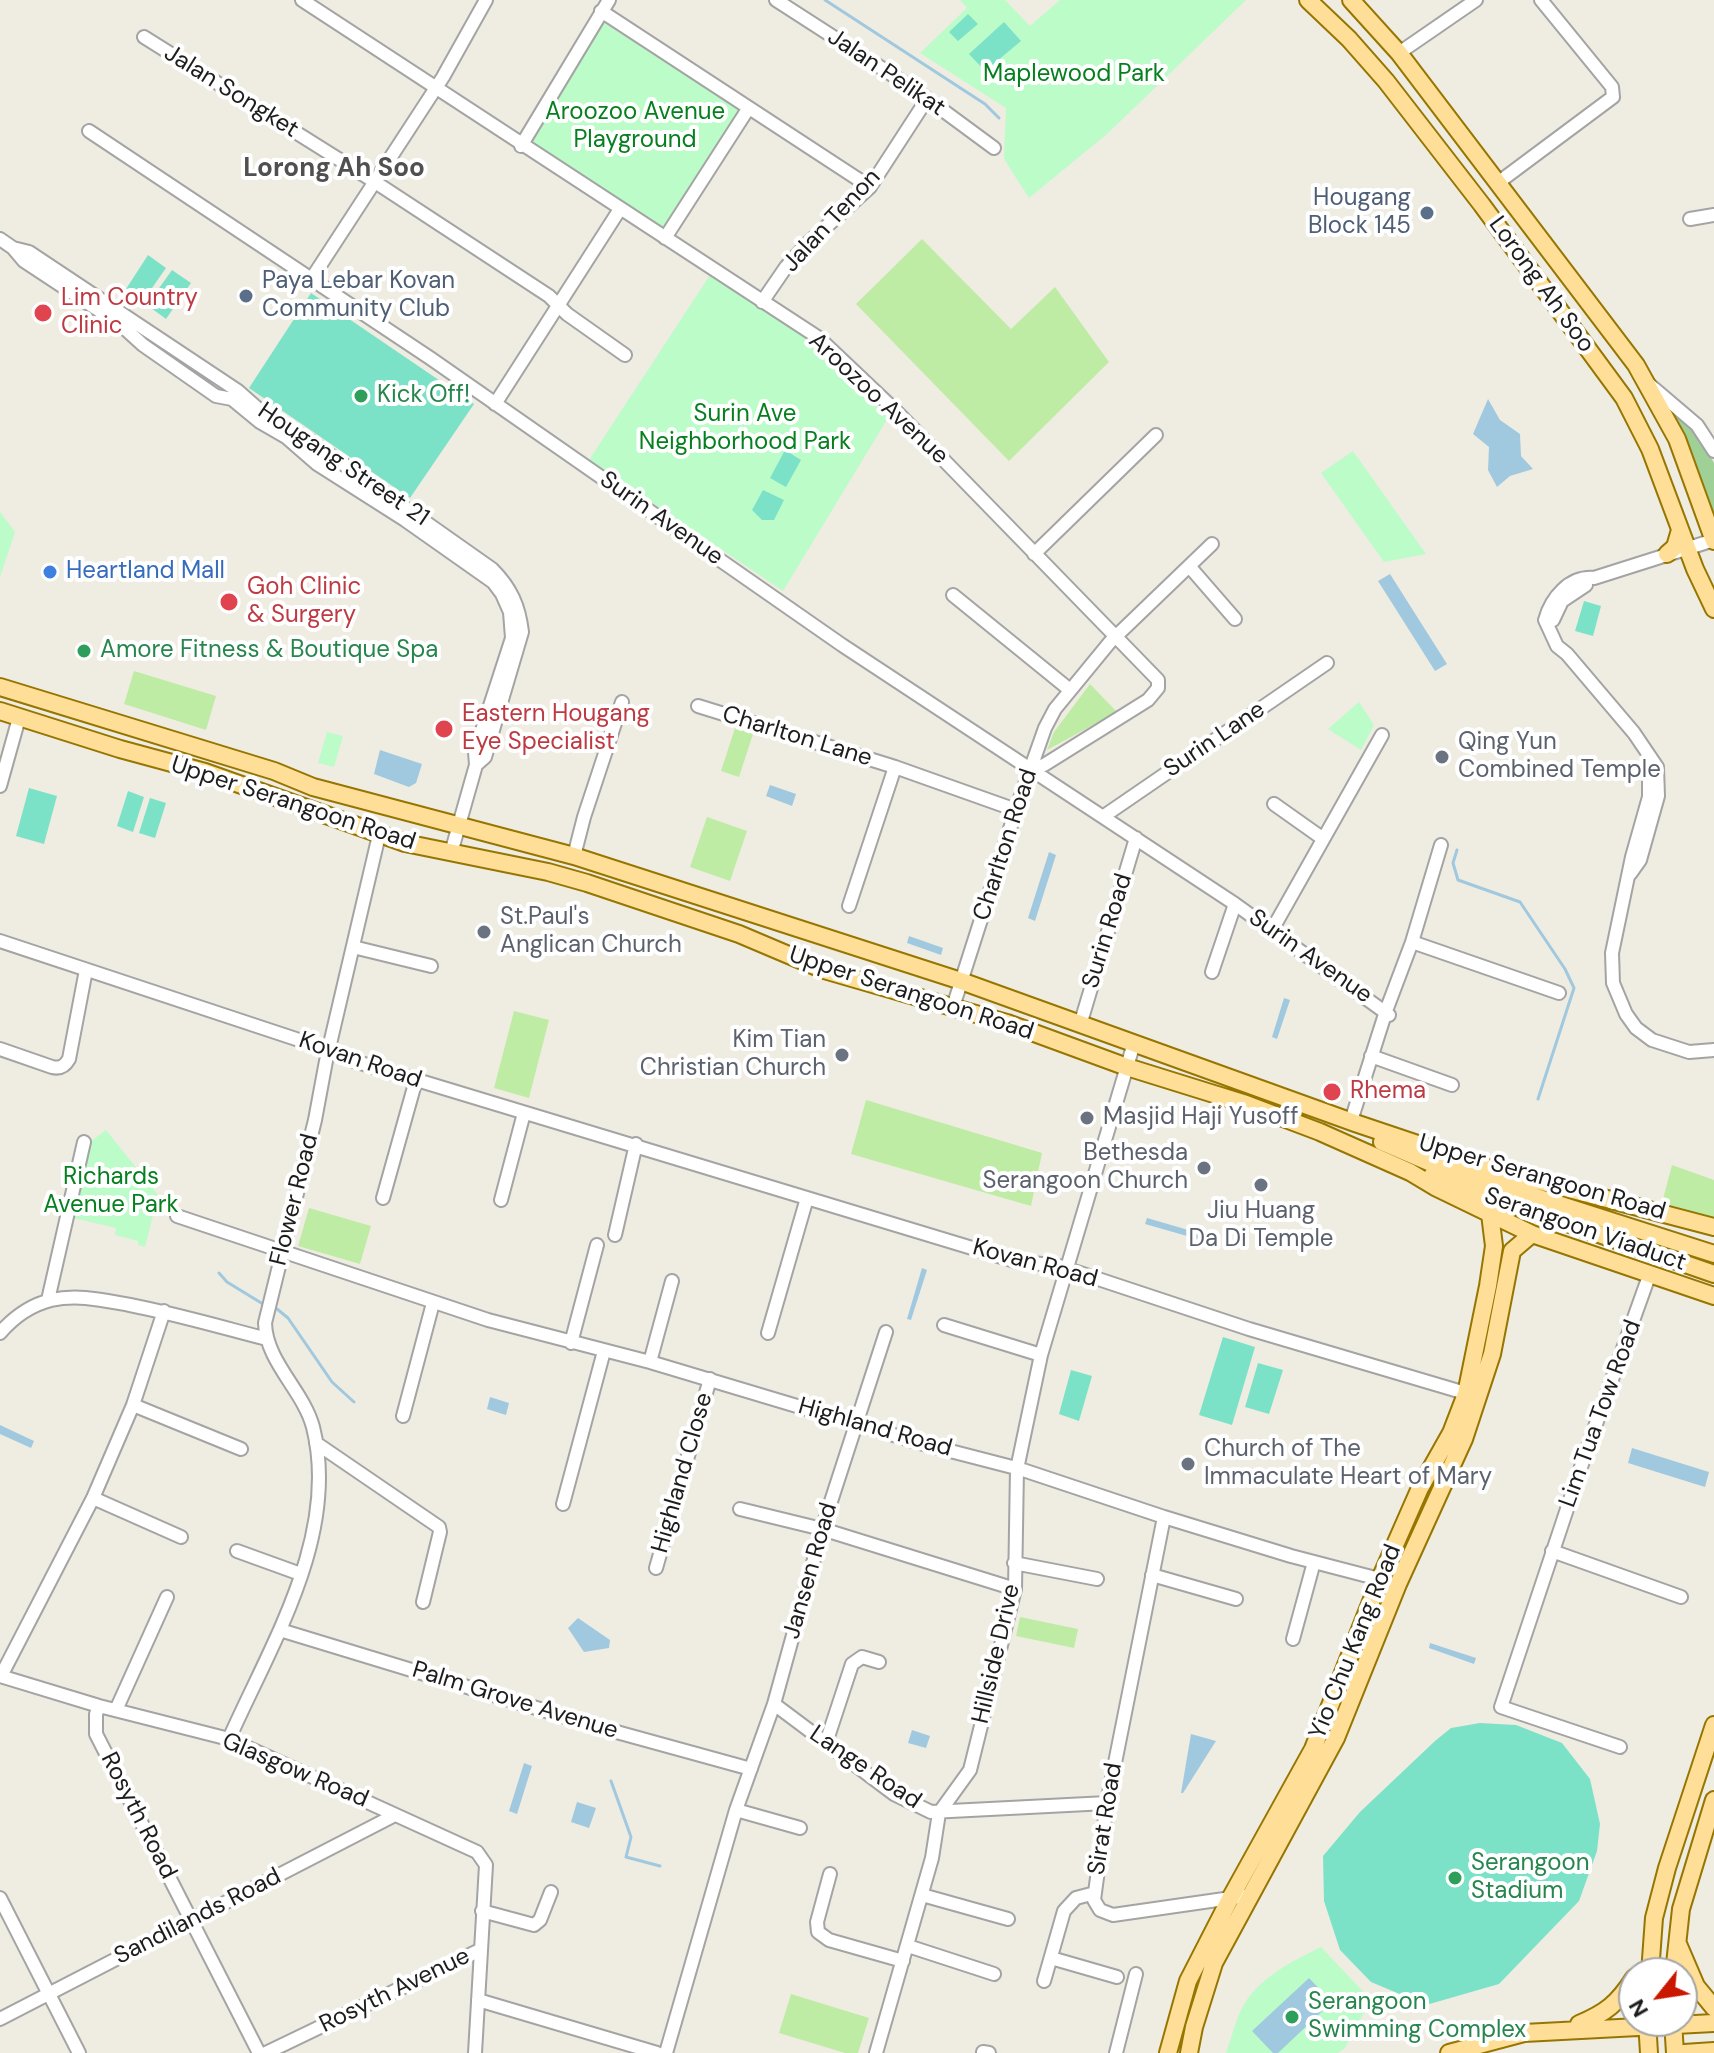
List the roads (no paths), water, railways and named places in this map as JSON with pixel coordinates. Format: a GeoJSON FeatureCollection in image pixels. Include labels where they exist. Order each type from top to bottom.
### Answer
{"type":"FeatureCollection","features":[{"type":"Feature","properties":{"kind":"main road","name":"Lorong Ah Soo"},"geometry":{"type":"LineString","coordinates":[[1308,0],[1349,39],[1386,81],[1624,398],[1650,449],[1714,609]]}},
{"type":"Feature","properties":{"kind":"main road","name":"Lorong Ah Soo"},"geometry":{"type":"LineString","coordinates":[[1351,0],[1399,53],[1636,365],[1677,439],[1714,540]]}},
{"type":"Feature","properties":{"kind":"main road"},"geometry":{"type":"LineString","coordinates":[[1667,554],[1677,544],[1680,530]]}},
{"type":"Feature","properties":{"kind":"main road","name":"Upper Serangoon Road"},"geometry":{"type":"LineString","coordinates":[[0,687],[261,767],[313,787],[574,856],[961,981],[1489,1168],[1714,1227]]}},
{"type":"Feature","properties":{"kind":"main road","name":"Upper Serangoon Road"},"geometry":{"type":"LineString","coordinates":[[0,711],[205,772],[379,835],[451,853],[533,868],[587,883],[739,934],[824,970],[1007,1023],[1127,1067],[1246,1104],[1320,1132],[1410,1172],[1532,1234],[1714,1296]]}},
{"type":"Feature","properties":{"kind":"main road","name":"Serangoon Viaduct"},"geometry":{"type":"LineString","coordinates":[[1298,1102],[1433,1164],[1714,1254]]}},
{"type":"Feature","properties":{"kind":"main road","name":"Serangoon Viaduct"},"geometry":{"type":"LineString","coordinates":[[1410,1172],[1433,1176],[1714,1274]]}},
{"type":"Feature","properties":{"kind":"main road","name":"Yio Chu Kang Road"},"geometry":{"type":"LineString","coordinates":[[1189,2053],[1221,1949],[1329,1754],[1398,1584],[1464,1439],[1494,1246],[1490,1214]]}},
{"type":"Feature","properties":{"kind":"main road"},"geometry":{"type":"LineString","coordinates":[[1494,1246],[1504,1241],[1512,1251],[1532,1234]]}},
{"type":"Feature","properties":{"kind":"main road","name":"Yio Chu Kang Road"},"geometry":{"type":"LineString","coordinates":[[1168,2053],[1188,1981],[1313,1749],[1380,1579],[1420,1488],[1473,1395],[1492,1354],[1512,1251]]}},
{"type":"Feature","properties":{"kind":"main road"},"geometry":{"type":"LineString","coordinates":[[1641,1957],[1714,1725]]}},
{"type":"Feature","properties":{"kind":"main road"},"geometry":{"type":"LineString","coordinates":[[1676,1957],[1681,1909],[1714,1800]]}},
{"type":"Feature","properties":{"kind":"main road"},"geometry":{"type":"LineString","coordinates":[[1651,1957],[1654,1918]]}},
{"type":"Feature","properties":{"kind":"main road"},"geometry":{"type":"LineString","coordinates":[[1677,1943],[1696,1986],[1714,2008]]}},
{"type":"Feature","properties":{"kind":"main road"},"geometry":{"type":"LineString","coordinates":[[1183,2000],[1201,2006]]}},
{"type":"Feature","properties":{"kind":"main road"},"geometry":{"type":"LineString","coordinates":[[1566,2029],[1596,2017],[1618,2001]]}},
{"type":"Feature","properties":{"kind":"main road"},"geometry":{"type":"LineString","coordinates":[[1449,2053],[1505,2036],[1618,2026]]}},
{"type":"Feature","properties":{"kind":"main road"},"geometry":{"type":"LineString","coordinates":[[1684,2053],[1714,2051]]}},
{"type":"Feature","properties":{"kind":"street","name":"Aroozoo Avenue"},"geometry":{"type":"LineString","coordinates":[[302,0],[819,338],[896,411],[1158,680],[1155,692],[1139,706],[1044,765],[1031,768]]}},
{"type":"Feature","properties":{"kind":"street"},"geometry":{"type":"LineString","coordinates":[[312,278],[435,88],[486,0]]}},
{"type":"Feature","properties":{"kind":"street","name":"Jalan Pelikat"},"geometry":{"type":"LineString","coordinates":[[776,0],[927,99],[994,148]]}},
{"type":"Feature","properties":{"kind":"street"},"geometry":{"type":"LineString","coordinates":[[1399,53],[1476,0]]}},
{"type":"Feature","properties":{"kind":"street"},"geometry":{"type":"LineString","coordinates":[[1499,182],[1613,97],[1612,87],[1541,0]]}},
{"type":"Feature","properties":{"kind":"street"},"geometry":{"type":"LineString","coordinates":[[521,146],[605,6],[748,109],[870,187]]}},
{"type":"Feature","properties":{"kind":"street","name":"Jalan Songket"},"geometry":{"type":"LineString","coordinates":[[144,37],[549,296],[625,355]]}},
{"type":"Feature","properties":{"kind":"street","name":"Jalan Tenon"},"geometry":{"type":"LineString","coordinates":[[762,302],[786,267],[807,244],[870,187],[927,99]]}},
{"type":"Feature","properties":{"kind":"street"},"geometry":{"type":"LineString","coordinates":[[665,238],[748,109]]}},
{"type":"Feature","properties":{"kind":"street","name":"Surin Avenue"},"geometry":{"type":"LineString","coordinates":[[89,131],[312,278],[830,636],[1235,904],[1387,1013]]}},
{"type":"Feature","properties":{"kind":"street"},"geometry":{"type":"LineString","coordinates":[[495,404],[620,209]]}},
{"type":"Feature","properties":{"kind":"street"},"geometry":{"type":"LineString","coordinates":[[1690,219],[1714,215]]}},
{"type":"Feature","properties":{"kind":"street","name":"Hougang Street 21"},"geometry":{"type":"LineString","coordinates":[[0,239],[24,261],[121,325],[143,345],[216,396],[232,399],[260,422],[286,437],[317,464],[405,520],[493,582],[502,594],[510,612],[512,638],[475,752],[476,765],[451,853]]}},
{"type":"Feature","properties":{"kind":"street","name":"Lorong Ah Soo"},"geometry":{"type":"LineString","coordinates":[[1643,377],[1697,425],[1714,451]]}},
{"type":"Feature","properties":{"kind":"street"},"geometry":{"type":"LineString","coordinates":[[1034,554],[1156,435]]}},
{"type":"Feature","properties":{"kind":"street"},"geometry":{"type":"LineString","coordinates":[[1714,540],[1594,578],[1562,601],[1556,609],[1554,628],[1567,654],[1657,767],[1658,796],[1640,860],[1630,874],[1612,953],[1613,983],[1626,1014],[1636,1028],[1652,1040],[1689,1052],[1714,1050]]}},
{"type":"Feature","properties":{"kind":"street","name":"Charlton Road"},"geometry":{"type":"LineString","coordinates":[[953,1007],[1016,810],[1045,728],[1055,709],[1116,636],[1212,544]]}},
{"type":"Feature","properties":{"kind":"street"},"geometry":{"type":"LineString","coordinates":[[1189,566],[1235,619]]}},
{"type":"Feature","properties":{"kind":"street"},"geometry":{"type":"LineString","coordinates":[[953,595],[1070,690]]}},
{"type":"Feature","properties":{"kind":"street","name":"Surin Lane"},"geometry":{"type":"LineString","coordinates":[[1104,816],[1327,663]]}},
{"type":"Feature","properties":{"kind":"street"},"geometry":{"type":"LineString","coordinates":[[574,856],[622,702]]}},
{"type":"Feature","properties":{"kind":"street","name":"Charlton Lane"},"geometry":{"type":"LineString","coordinates":[[698,706],[895,767],[1016,810]]}},
{"type":"Feature","properties":{"kind":"street"},"geometry":{"type":"LineString","coordinates":[[0,786],[19,718]]}},
{"type":"Feature","properties":{"kind":"street"},"geometry":{"type":"LineString","coordinates":[[1272,930],[1382,735]]}},
{"type":"Feature","properties":{"kind":"street","name":"Charlton Lane"},"geometry":{"type":"LineString","coordinates":[[849,906],[895,767]]}},
{"type":"Feature","properties":{"kind":"street"},"geometry":{"type":"LineString","coordinates":[[1274,804],[1322,838]]}},
{"type":"Feature","properties":{"kind":"street","name":"Flower Road"},"geometry":{"type":"LineString","coordinates":[[267,1339],[266,1315],[283,1254],[379,835]]}},
{"type":"Feature","properties":{"kind":"street","name":"Surin Road"},"geometry":{"type":"LineString","coordinates":[[1080,1025],[1136,838]]}},
{"type":"Feature","properties":{"kind":"street"},"geometry":{"type":"LineString","coordinates":[[1353,1122],[1441,845]]}},
{"type":"Feature","properties":{"kind":"street","name":"Surin Avenue"},"geometry":{"type":"LineString","coordinates":[[1212,972],[1235,904]]}},
{"type":"Feature","properties":{"kind":"street","name":"Kovan Road"},"geometry":{"type":"LineString","coordinates":[[0,941],[416,1080],[1015,1261],[1065,1268],[1222,1320],[1473,1395]]}},
{"type":"Feature","properties":{"kind":"street"},"geometry":{"type":"LineString","coordinates":[[1412,942],[1559,993]]}},
{"type":"Feature","properties":{"kind":"street"},"geometry":{"type":"LineString","coordinates":[[353,947],[431,966]]}},
{"type":"Feature","properties":{"kind":"street"},"geometry":{"type":"LineString","coordinates":[[0,1049],[52,1067],[63,1066],[69,1059],[86,970]]}},
{"type":"Feature","properties":{"kind":"street","name":"Hillside Drive"},"geometry":{"type":"LineString","coordinates":[[876,2053],[922,1895],[939,1813],[970,1770],[1015,1589],[1017,1469],[1041,1355],[1134,1043]]}},
{"type":"Feature","properties":{"kind":"street"},"geometry":{"type":"LineString","coordinates":[[1373,1057],[1452,1085]]}},
{"type":"Feature","properties":{"kind":"street"},"geometry":{"type":"LineString","coordinates":[[383,1198],[416,1080]]}},
{"type":"Feature","properties":{"kind":"street"},"geometry":{"type":"LineString","coordinates":[[501,1200],[524,1113]]}},
{"type":"Feature","properties":{"kind":"street"},"geometry":{"type":"LineString","coordinates":[[48,1300],[84,1142]]}},
{"type":"Feature","properties":{"kind":"street"},"geometry":{"type":"LineString","coordinates":[[615,1235],[636,1144]]}},
{"type":"Feature","properties":{"kind":"street"},"geometry":{"type":"LineString","coordinates":[[768,1333],[807,1198]]}},
{"type":"Feature","properties":{"kind":"street","name":"Highland Road"},"geometry":{"type":"LineString","coordinates":[[177,1216],[433,1303],[710,1379],[1017,1469],[1314,1562],[1398,1584]]}},
{"type":"Feature","properties":{"kind":"street"},"geometry":{"type":"LineString","coordinates":[[571,1343],[597,1245]]}},
{"type":"Feature","properties":{"kind":"street","name":"Lim Tua Tow Road"},"geometry":{"type":"LineString","coordinates":[[1620,1747],[1501,1707],[1552,1551],[1649,1276]]}},
{"type":"Feature","properties":{"kind":"street"},"geometry":{"type":"LineString","coordinates":[[650,1362],[672,1281]]}},
{"type":"Feature","properties":{"kind":"street"},"geometry":{"type":"LineString","coordinates":[[0,1333],[22,1313],[48,1300],[80,1296],[164,1311],[267,1339],[304,1403],[316,1443],[317,1518],[311,1545],[280,1630],[229,1739]]}},
{"type":"Feature","properties":{"kind":"street"},"geometry":{"type":"LineString","coordinates":[[403,1416],[433,1303]]}},
{"type":"Feature","properties":{"kind":"street"},"geometry":{"type":"LineString","coordinates":[[0,1676],[93,1498],[133,1405],[164,1311]]}},
{"type":"Feature","properties":{"kind":"street"},"geometry":{"type":"LineString","coordinates":[[944,1325],[1041,1355]]}},
{"type":"Feature","properties":{"kind":"street","name":"Jansen Road"},"geometry":{"type":"LineString","coordinates":[[666,2053],[736,1810],[774,1704],[822,1529],[886,1332]]}},
{"type":"Feature","properties":{"kind":"street"},"geometry":{"type":"LineString","coordinates":[[563,1504],[604,1351]]}},
{"type":"Feature","properties":{"kind":"street","name":"Highland Close"},"geometry":{"type":"LineString","coordinates":[[656,1568],[710,1379]]}},
{"type":"Feature","properties":{"kind":"street"},"geometry":{"type":"LineString","coordinates":[[133,1405],[241,1449]]}},
{"type":"Feature","properties":{"kind":"street"},"geometry":{"type":"LineString","coordinates":[[316,1443],[439,1527],[423,1602]]}},
{"type":"Feature","properties":{"kind":"street"},"geometry":{"type":"LineString","coordinates":[[93,1498],[181,1537]]}},
{"type":"Feature","properties":{"kind":"street"},"geometry":{"type":"LineString","coordinates":[[740,1509],[822,1529],[1015,1589]]}},
{"type":"Feature","properties":{"kind":"street","name":"Sirat Road"},"geometry":{"type":"LineString","coordinates":[[1164,1517],[1107,1803],[1094,1900],[1100,1910],[1113,1915],[1252,1895]]}},
{"type":"Feature","properties":{"kind":"street"},"geometry":{"type":"LineString","coordinates":[[237,1551],[295,1572]]}},
{"type":"Feature","properties":{"kind":"street"},"geometry":{"type":"LineString","coordinates":[[1552,1551],[1681,1597]]}},
{"type":"Feature","properties":{"kind":"street"},"geometry":{"type":"LineString","coordinates":[[1293,1639],[1314,1562]]}},
{"type":"Feature","properties":{"kind":"street"},"geometry":{"type":"LineString","coordinates":[[1014,1563],[1097,1579]]}},
{"type":"Feature","properties":{"kind":"street"},"geometry":{"type":"LineString","coordinates":[[1152,1575],[1236,1599]]}},
{"type":"Feature","properties":{"kind":"street"},"geometry":{"type":"LineString","coordinates":[[116,1710],[167,1597]]}},
{"type":"Feature","properties":{"kind":"street","name":"Palm Grove Avenue"},"geometry":{"type":"LineString","coordinates":[[280,1630],[602,1728],[751,1769]]}},
{"type":"Feature","properties":{"kind":"street"},"geometry":{"type":"LineString","coordinates":[[826,1743],[852,1664],[862,1657],[879,1662]]}},
{"type":"Feature","properties":{"kind":"street","name":"Glasgow Road"},"geometry":{"type":"LineString","coordinates":[[0,1676],[99,1706],[229,1739],[477,1852],[486,1865],[475,2053]]}},
{"type":"Feature","properties":{"kind":"street","name":"Lange Road"},"geometry":{"type":"LineString","coordinates":[[774,1704],[894,1794],[931,1812],[1107,1803]]}},
{"type":"Feature","properties":{"kind":"street","name":"Rosyth Road"},"geometry":{"type":"LineString","coordinates":[[99,1706],[94,1726],[96,1734],[259,2053]]}},
{"type":"Feature","properties":{"kind":"street"},"geometry":{"type":"LineString","coordinates":[[736,1810],[800,1828]]}},
{"type":"Feature","properties":{"kind":"street","name":"Sandilands Road"},"geometry":{"type":"LineString","coordinates":[[0,2019],[395,1815]]}},
{"type":"Feature","properties":{"kind":"street"},"geometry":{"type":"LineString","coordinates":[[830,1874],[817,1922],[818,1932],[829,1940],[903,1961]]}},
{"type":"Feature","properties":{"kind":"street"},"geometry":{"type":"LineString","coordinates":[[482,1911],[534,1925],[540,1920],[551,1892]]}},
{"type":"Feature","properties":{"kind":"street"},"geometry":{"type":"LineString","coordinates":[[1044,1981],[1061,1918],[1067,1907],[1076,1898],[1095,1893]]}},
{"type":"Feature","properties":{"kind":"street"},"geometry":{"type":"LineString","coordinates":[[922,1895],[1008,1919]]}},
{"type":"Feature","properties":{"kind":"street"},"geometry":{"type":"LineString","coordinates":[[0,1898],[79,2053]]}},
{"type":"Feature","properties":{"kind":"street"},"geometry":{"type":"LineString","coordinates":[[908,1946],[994,1974]]}},
{"type":"Feature","properties":{"kind":"street","name":"Rosyth Avenue"},"geometry":{"type":"LineString","coordinates":[[266,2053],[480,1950]]}},
{"type":"Feature","properties":{"kind":"street"},"geometry":{"type":"LineString","coordinates":[[1051,1958],[1117,1977]]}},
{"type":"Feature","properties":{"kind":"street"},"geometry":{"type":"LineString","coordinates":[[1116,2053],[1136,1974]]}},
{"type":"Feature","properties":{"kind":"street"},"geometry":{"type":"LineString","coordinates":[[478,2000],[657,2053]]}},
{"type":"Feature","properties":{"kind":"water"},"geometry":{"type":"Polygon","coordinates":[[[1488,399],[1500,420],[1520,434],[1521,456],[1533,469],[1510,476],[1497,487],[1488,470],[1489,447],[1473,434],[1488,399]]]}},
{"type":"Feature","properties":{"kind":"water"},"geometry":{"type":"Polygon","coordinates":[[[1390,574],[1447,664],[1435,671],[1378,581],[1390,574]]]}},
{"type":"Feature","properties":{"kind":"water"},"geometry":{"type":"Polygon","coordinates":[[[380,750],[422,764],[416,783],[409,787],[374,774],[380,750]]]}},
{"type":"Feature","properties":{"kind":"water"},"geometry":{"type":"Polygon","coordinates":[[[770,785],[796,794],[792,806],[766,796],[770,785]]]}},
{"type":"Feature","properties":{"kind":"water"},"geometry":{"type":"Polygon","coordinates":[[[1049,852],[1056,855],[1035,921],[1028,918],[1049,852]]]}},
{"type":"Feature","properties":{"kind":"water"},"geometry":{"type":"Polygon","coordinates":[[[909,936],[943,948],[941,955],[907,943],[909,936]]]}},
{"type":"Feature","properties":{"kind":"water"},"geometry":{"type":"Polygon","coordinates":[[[1284,998],[1290,1000],[1277,1039],[1272,1037],[1284,998]]]}},
{"type":"Feature","properties":{"kind":"water"},"geometry":{"type":"Polygon","coordinates":[[[1147,1218],[1202,1234],[1201,1240],[1145,1224],[1147,1218]]]}},
{"type":"Feature","properties":{"kind":"water"},"geometry":{"type":"Polygon","coordinates":[[[922,1268],[927,1270],[911,1320],[907,1319],[922,1268]]]}},
{"type":"Feature","properties":{"kind":"water"},"geometry":{"type":"Polygon","coordinates":[[[490,1397],[509,1403],[506,1415],[487,1409],[490,1397]]]}},
{"type":"Feature","properties":{"kind":"water"},"geometry":{"type":"Polygon","coordinates":[[[0,1425],[34,1441],[31,1448],[0,1434],[0,1425]]]}},
{"type":"Feature","properties":{"kind":"water"},"geometry":{"type":"Polygon","coordinates":[[[1632,1448],[1709,1472],[1705,1487],[1628,1463],[1632,1448]]]}},
{"type":"Feature","properties":{"kind":"water"},"geometry":{"type":"Polygon","coordinates":[[[578,1618],[610,1640],[609,1648],[584,1652],[568,1628],[578,1618]]]}},
{"type":"Feature","properties":{"kind":"water"},"geometry":{"type":"Polygon","coordinates":[[[1430,1643],[1476,1658],[1474,1664],[1429,1648],[1430,1643]]]}},
{"type":"Feature","properties":{"kind":"water"},"geometry":{"type":"Polygon","coordinates":[[[912,1730],[930,1736],[926,1748],[908,1743],[912,1730]]]}},
{"type":"Feature","properties":{"kind":"water"},"geometry":{"type":"Polygon","coordinates":[[[1191,1734],[1216,1741],[1181,1793],[1191,1734]]]}},
{"type":"Feature","properties":{"kind":"water"},"geometry":{"type":"Polygon","coordinates":[[[524,1763],[532,1766],[517,1814],[509,1811],[524,1763]]]}},
{"type":"Feature","properties":{"kind":"water"},"geometry":{"type":"Polygon","coordinates":[[[577,1802],[596,1808],[589,1828],[571,1822],[577,1802]]]}},
{"type":"Feature","properties":{"kind":"water","name":"Serangoon Swimming Complex"},"geometry":{"type":"Polygon","coordinates":[[[1309,1978],[1332,2002],[1278,2053],[1273,2053],[1252,2031],[1309,1978]]]}},
{"type":"Feature","properties":{"kind":"waterway"},"geometry":{"type":"LineString","coordinates":[[825,0],[985,104],[999,118]]}},
{"type":"Feature","properties":{"kind":"waterway"},"geometry":{"type":"LineString","coordinates":[[1457,850],[1453,863],[1458,880],[1520,902],[1565,969],[1574,988],[1538,1099]]}},
{"type":"Feature","properties":{"kind":"waterway"},"geometry":{"type":"LineString","coordinates":[[219,1273],[227,1282],[263,1304]]}},
{"type":"Feature","properties":{"kind":"waterway"},"geometry":{"type":"LineString","coordinates":[[277,1309],[288,1318],[332,1382],[354,1402]]}},
{"type":"Feature","properties":{"kind":"waterway"},"geometry":{"type":"LineString","coordinates":[[611,1781],[631,1837],[626,1857],[660,1866]]}},
{"type":"Feature","properties":{"kind":"place","name":"Hougang Block 145"},"geometry":{"type":"Point","coordinates":[1427,213]}},
{"type":"Feature","properties":{"kind":"place","name":"Paya Lebar Kovan Community Club"},"geometry":{"type":"Point","coordinates":[246,296]}},
{"type":"Feature","properties":{"kind":"place","name":"Lim Country Clinic"},"geometry":{"type":"Point","coordinates":[43,313]}},
{"type":"Feature","properties":{"kind":"place","name":"Kick Off!"},"geometry":{"type":"Point","coordinates":[361,396]}},
{"type":"Feature","properties":{"kind":"place","name":"Heartland Mall"},"geometry":{"type":"Point","coordinates":[50,572]}},
{"type":"Feature","properties":{"kind":"place","name":"Goh Clinic & Surgery"},"geometry":{"type":"Point","coordinates":[229,602]}},
{"type":"Feature","properties":{"kind":"place","name":"Amore Fitness & Boutique Spa"},"geometry":{"type":"Point","coordinates":[84,651]}},
{"type":"Feature","properties":{"kind":"place","name":"Eastern Hougang Eye Specialist"},"geometry":{"type":"Point","coordinates":[444,729]}},
{"type":"Feature","properties":{"kind":"place","name":"Qing Yun Combined Temple"},"geometry":{"type":"Point","coordinates":[1442,757]}},
{"type":"Feature","properties":{"kind":"place","name":"St.Paul's Anglican Church"},"geometry":{"type":"Point","coordinates":[484,932]}},
{"type":"Feature","properties":{"kind":"place","name":"Kim Tian Christian Church"},"geometry":{"type":"Point","coordinates":[842,1055]}},
{"type":"Feature","properties":{"kind":"place","name":"Rhema"},"geometry":{"type":"Point","coordinates":[1332,1092]}},
{"type":"Feature","properties":{"kind":"place","name":"Masjid Haji Yusoff"},"geometry":{"type":"Point","coordinates":[1087,1118]}},
{"type":"Feature","properties":{"kind":"place","name":"Bethesda Serangoon Church"},"geometry":{"type":"Point","coordinates":[1204,1168]}},
{"type":"Feature","properties":{"kind":"place","name":"Jiu Huang Da Di Temple"},"geometry":{"type":"Point","coordinates":[1261,1185]}},
{"type":"Feature","properties":{"kind":"place","name":"Church of The Immaculate Heart of Mary"},"geometry":{"type":"Point","coordinates":[1188,1464]}},
{"type":"Feature","properties":{"kind":"place","name":"Serangoon Stadium"},"geometry":{"type":"Point","coordinates":[1455,1878]}},
{"type":"Feature","properties":{"kind":"place","name":"Serangoon Swimming Complex"},"geometry":{"type":"Point","coordinates":[1292,2017]}},
{"type":"Feature","properties":{"kind":"district","name":"Lorong Ah Soo"},"geometry":{"type":"Point","coordinates":[334,169]}},
{"type":"Feature","properties":{"kind":"park label","name":"Maplewood Park"},"geometry":{"type":"Point","coordinates":[1074,75]}},
{"type":"Feature","properties":{"kind":"park label","name":"Aroozoo Avenue Playground"},"geometry":{"type":"Point","coordinates":[635,127]}},
{"type":"Feature","properties":{"kind":"park label","name":"Surin Ave Neighborhood Park"},"geometry":{"type":"Point","coordinates":[745,429]}},
{"type":"Feature","properties":{"kind":"park label","name":"Richards Avenue Park"},"geometry":{"type":"Point","coordinates":[111,1192]}}]}
